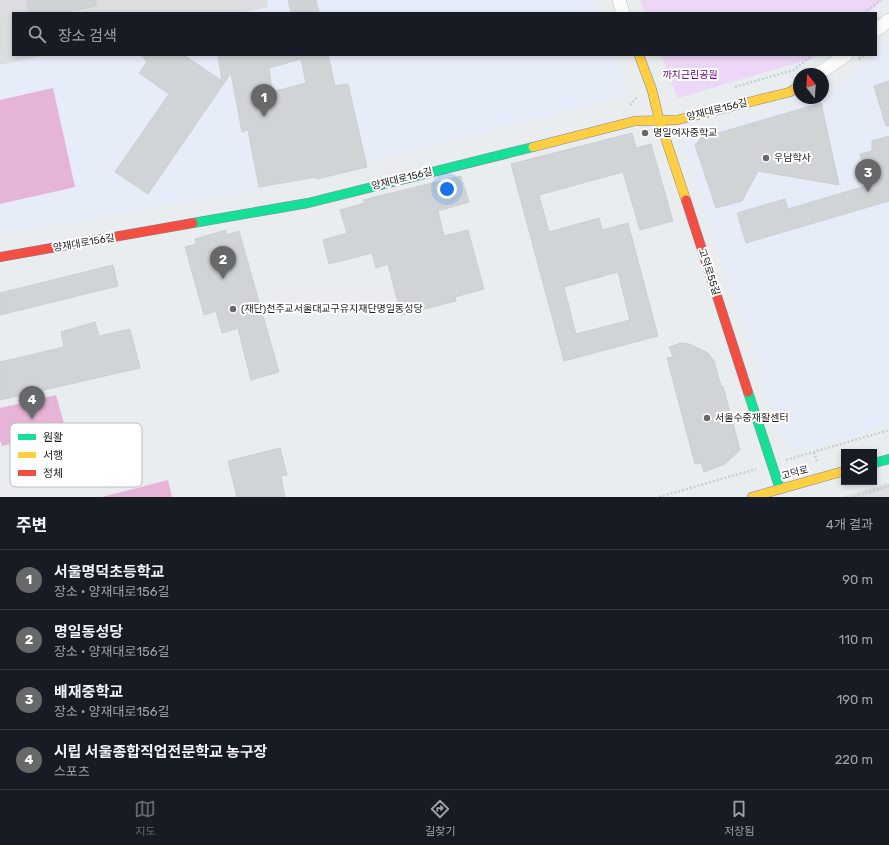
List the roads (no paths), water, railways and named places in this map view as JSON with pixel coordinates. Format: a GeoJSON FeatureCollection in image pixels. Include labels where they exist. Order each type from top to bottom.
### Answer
{"type":"FeatureCollection","features":[{"type":"Feature","properties":{"kind":"street"},"geometry":{"type":"LineString","coordinates":[[619,0],[623,12]]}},
{"type":"Feature","properties":{"kind":"street"},"geometry":{"type":"LineString","coordinates":[[877,29],[889,20]]}},
{"type":"Feature","properties":{"kind":"street","name":"고덕로55길"},"geometry":{"type":"LineString","coordinates":[[639,56],[652,90],[659,119],[780,489]]}},
{"type":"Feature","properties":{"kind":"street"},"geometry":{"type":"LineString","coordinates":[[827,68],[845,56]]}},
{"type":"Feature","properties":{"kind":"street","name":"양재대로156길"},"geometry":{"type":"LineString","coordinates":[[0,257],[308,203],[635,121],[659,119],[677,120],[793,90]]}},
{"type":"Feature","properties":{"kind":"street"},"geometry":{"type":"LineString","coordinates":[[877,462],[889,459]]}},
{"type":"Feature","properties":{"kind":"street","name":"고덕로"},"geometry":{"type":"LineString","coordinates":[[752,497],[841,472]]}},
{"type":"Feature","properties":{"kind":"place","name":"서울명덕초등학교"},"geometry":{"type":"Point","coordinates":[264,117]}},
{"type":"Feature","properties":{"kind":"place","name":"명일여자중학교"},"geometry":{"type":"Point","coordinates":[645,133]}},
{"type":"Feature","properties":{"kind":"place","name":"우남학사"},"geometry":{"type":"Point","coordinates":[766,158]}},
{"type":"Feature","properties":{"kind":"place","name":"배재중학교"},"geometry":{"type":"Point","coordinates":[868,192]}},
{"type":"Feature","properties":{"kind":"place","name":"명일동성당"},"geometry":{"type":"Point","coordinates":[223,279]}},
{"type":"Feature","properties":{"kind":"place","name":"(재단)천주교서울대교구유지재단명일동성당"},"geometry":{"type":"Point","coordinates":[233,309]}},
{"type":"Feature","properties":{"kind":"place","name":"서울수중재활센터"},"geometry":{"type":"Point","coordinates":[707,418]}},
{"type":"Feature","properties":{"kind":"place","name":"시립 서울종합직업전문학교 농구장"},"geometry":{"type":"Point","coordinates":[32,419]}},
{"type":"Feature","properties":{"kind":"park label","name":"까치근린공원"},"geometry":{"type":"Point","coordinates":[690,75]}}]}
